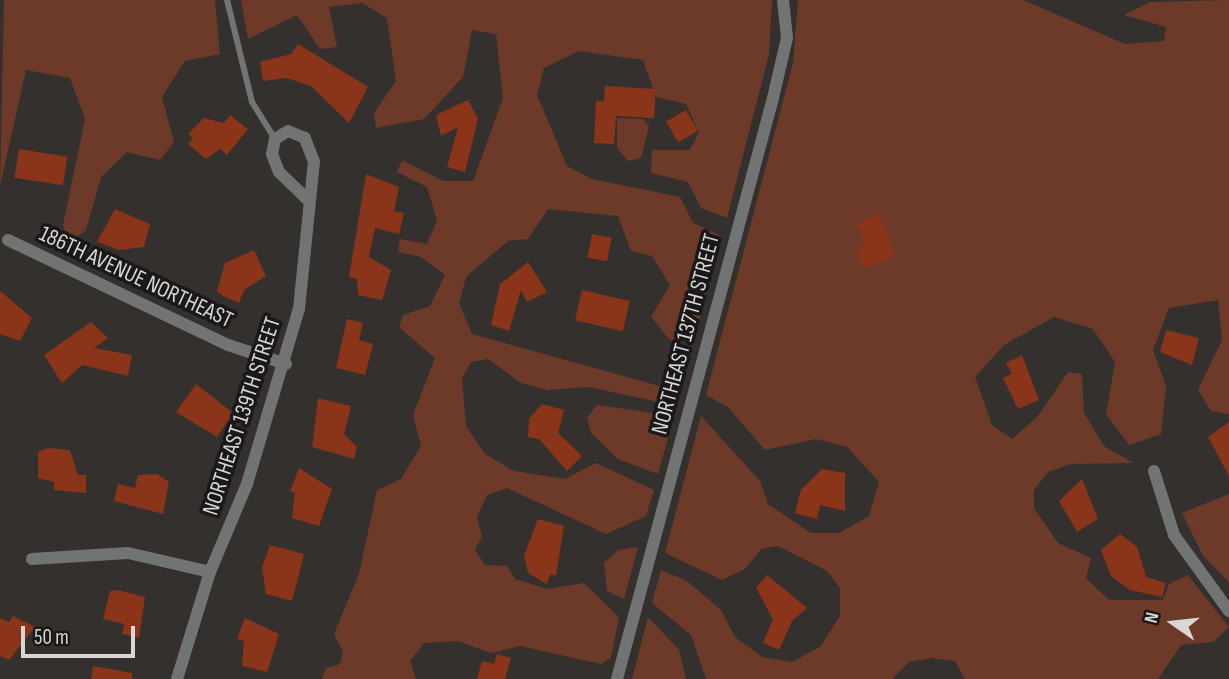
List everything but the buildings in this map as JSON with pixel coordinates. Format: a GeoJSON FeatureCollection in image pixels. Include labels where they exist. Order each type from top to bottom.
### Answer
{"type":"FeatureCollection","features":[{"type":"Feature","properties":{"kind":"street","name":"NORTHEAST 137TH STREET"},"geometry":{"type":"LineString","coordinates":[[617,679],[773,98],[787,38],[783,0]]}},
{"type":"Feature","properties":{"kind":"street","name":"NORTHEAST 139TH STREET"},"geometry":{"type":"LineString","coordinates":[[177,679],[209,572],[286,364],[307,258],[309,201],[314,162],[305,138],[288,131],[275,139]]}},
{"type":"Feature","properties":{"kind":"street"},"geometry":{"type":"LineString","coordinates":[[275,139],[279,172],[309,201]]}},
{"type":"Feature","properties":{"kind":"street","name":"186TH AVENUE NORTHEAST"},"geometry":{"type":"LineString","coordinates":[[8,240],[228,345],[286,364]]}},
{"type":"Feature","properties":{"kind":"street"},"geometry":{"type":"LineString","coordinates":[[1154,471],[1174,535],[1229,611]]}},
{"type":"Feature","properties":{"kind":"street"},"geometry":{"type":"LineString","coordinates":[[32,559],[128,553],[209,572]]}},
{"type":"Feature","properties":{"kind":"lane"},"geometry":{"type":"LineString","coordinates":[[227,0],[252,102],[275,139]]}},
{"type":"Feature","properties":{"kind":"shaded area"},"geometry":{"type":"Polygon","coordinates":[[[4,0],[215,0],[220,54],[185,61],[162,97],[174,142],[160,160],[127,152],[101,177],[86,230],[66,244],[63,225],[85,119],[70,78],[26,70],[0,186],[4,0]]]}},
{"type":"Feature","properties":{"kind":"shaded area"},"geometry":{"type":"Polygon","coordinates":[[[241,0],[772,0],[769,54],[727,218],[701,208],[688,182],[651,173],[652,150],[690,150],[699,132],[686,104],[656,97],[643,60],[579,51],[544,68],[537,95],[567,166],[592,179],[680,197],[693,223],[721,236],[695,336],[670,340],[651,317],[670,285],[652,256],[631,251],[618,216],[548,209],[528,239],[508,241],[466,277],[459,303],[472,334],[681,392],[677,406],[589,387],[547,390],[521,383],[488,359],[471,362],[462,378],[466,426],[485,454],[514,471],[565,479],[596,463],[654,490],[646,516],[606,534],[507,488],[487,495],[477,517],[482,537],[475,550],[485,565],[507,566],[515,579],[547,589],[584,583],[619,617],[611,658],[601,664],[520,646],[491,653],[458,641],[424,643],[410,661],[416,679],[322,679],[326,668],[340,664],[343,651],[334,634],[359,574],[377,490],[401,479],[421,446],[413,415],[435,358],[399,327],[403,315],[430,306],[445,275],[421,257],[398,252],[400,239],[427,244],[437,220],[427,187],[397,172],[402,160],[443,181],[473,181],[503,98],[496,34],[472,30],[463,77],[424,119],[376,128],[374,113],[396,81],[387,18],[362,3],[329,7],[337,47],[320,49],[297,15],[248,39],[241,0]]]}},
{"type":"Feature","properties":{"kind":"shaded area"},"geometry":{"type":"Polygon","coordinates":[[[798,0],[1023,0],[1125,44],[1164,41],[1166,27],[1124,15],[1150,2],[1229,0],[1229,414],[1211,411],[1198,390],[1222,340],[1218,300],[1169,308],[1153,350],[1166,386],[1161,434],[1129,445],[1106,414],[1115,362],[1093,329],[1054,317],[1004,345],[975,377],[992,425],[1012,439],[1038,416],[1068,372],[1082,374],[1084,413],[1104,446],[1133,463],[1070,464],[1048,472],[1034,490],[1034,508],[1058,543],[1091,558],[1086,578],[1109,600],[1163,600],[1169,584],[1188,575],[1229,627],[1213,642],[1181,645],[1158,679],[965,679],[955,661],[931,658],[909,662],[892,679],[706,679],[691,635],[652,603],[661,570],[687,581],[721,610],[735,637],[762,657],[792,662],[820,647],[840,616],[840,588],[827,571],[778,546],[761,549],[745,569],[722,580],[665,553],[701,416],[760,481],[768,504],[811,533],[839,533],[869,516],[879,482],[847,447],[816,439],[765,450],[728,407],[706,395],[793,63],[798,0]]]}},
{"type":"Feature","properties":{"kind":"shaded area"},"geometry":{"type":"Polygon","coordinates":[[[617,118],[643,119],[649,126],[641,158],[628,161],[617,148],[617,118]]]}},
{"type":"Feature","properties":{"kind":"shaded area"},"geometry":{"type":"Polygon","coordinates":[[[597,405],[674,416],[658,474],[618,459],[591,433],[587,418],[597,405]]]}},
{"type":"Feature","properties":{"kind":"shaded area"},"geometry":{"type":"Polygon","coordinates":[[[1229,494],[1229,582],[1203,556],[1182,513],[1229,494]]]}},
{"type":"Feature","properties":{"kind":"shaded area"},"geometry":{"type":"Polygon","coordinates":[[[638,547],[624,599],[607,591],[604,563],[618,550],[638,547]]]}},
{"type":"Feature","properties":{"kind":"shaded area"},"geometry":{"type":"Polygon","coordinates":[[[648,617],[679,650],[686,679],[632,679],[648,617]]]}}]}
